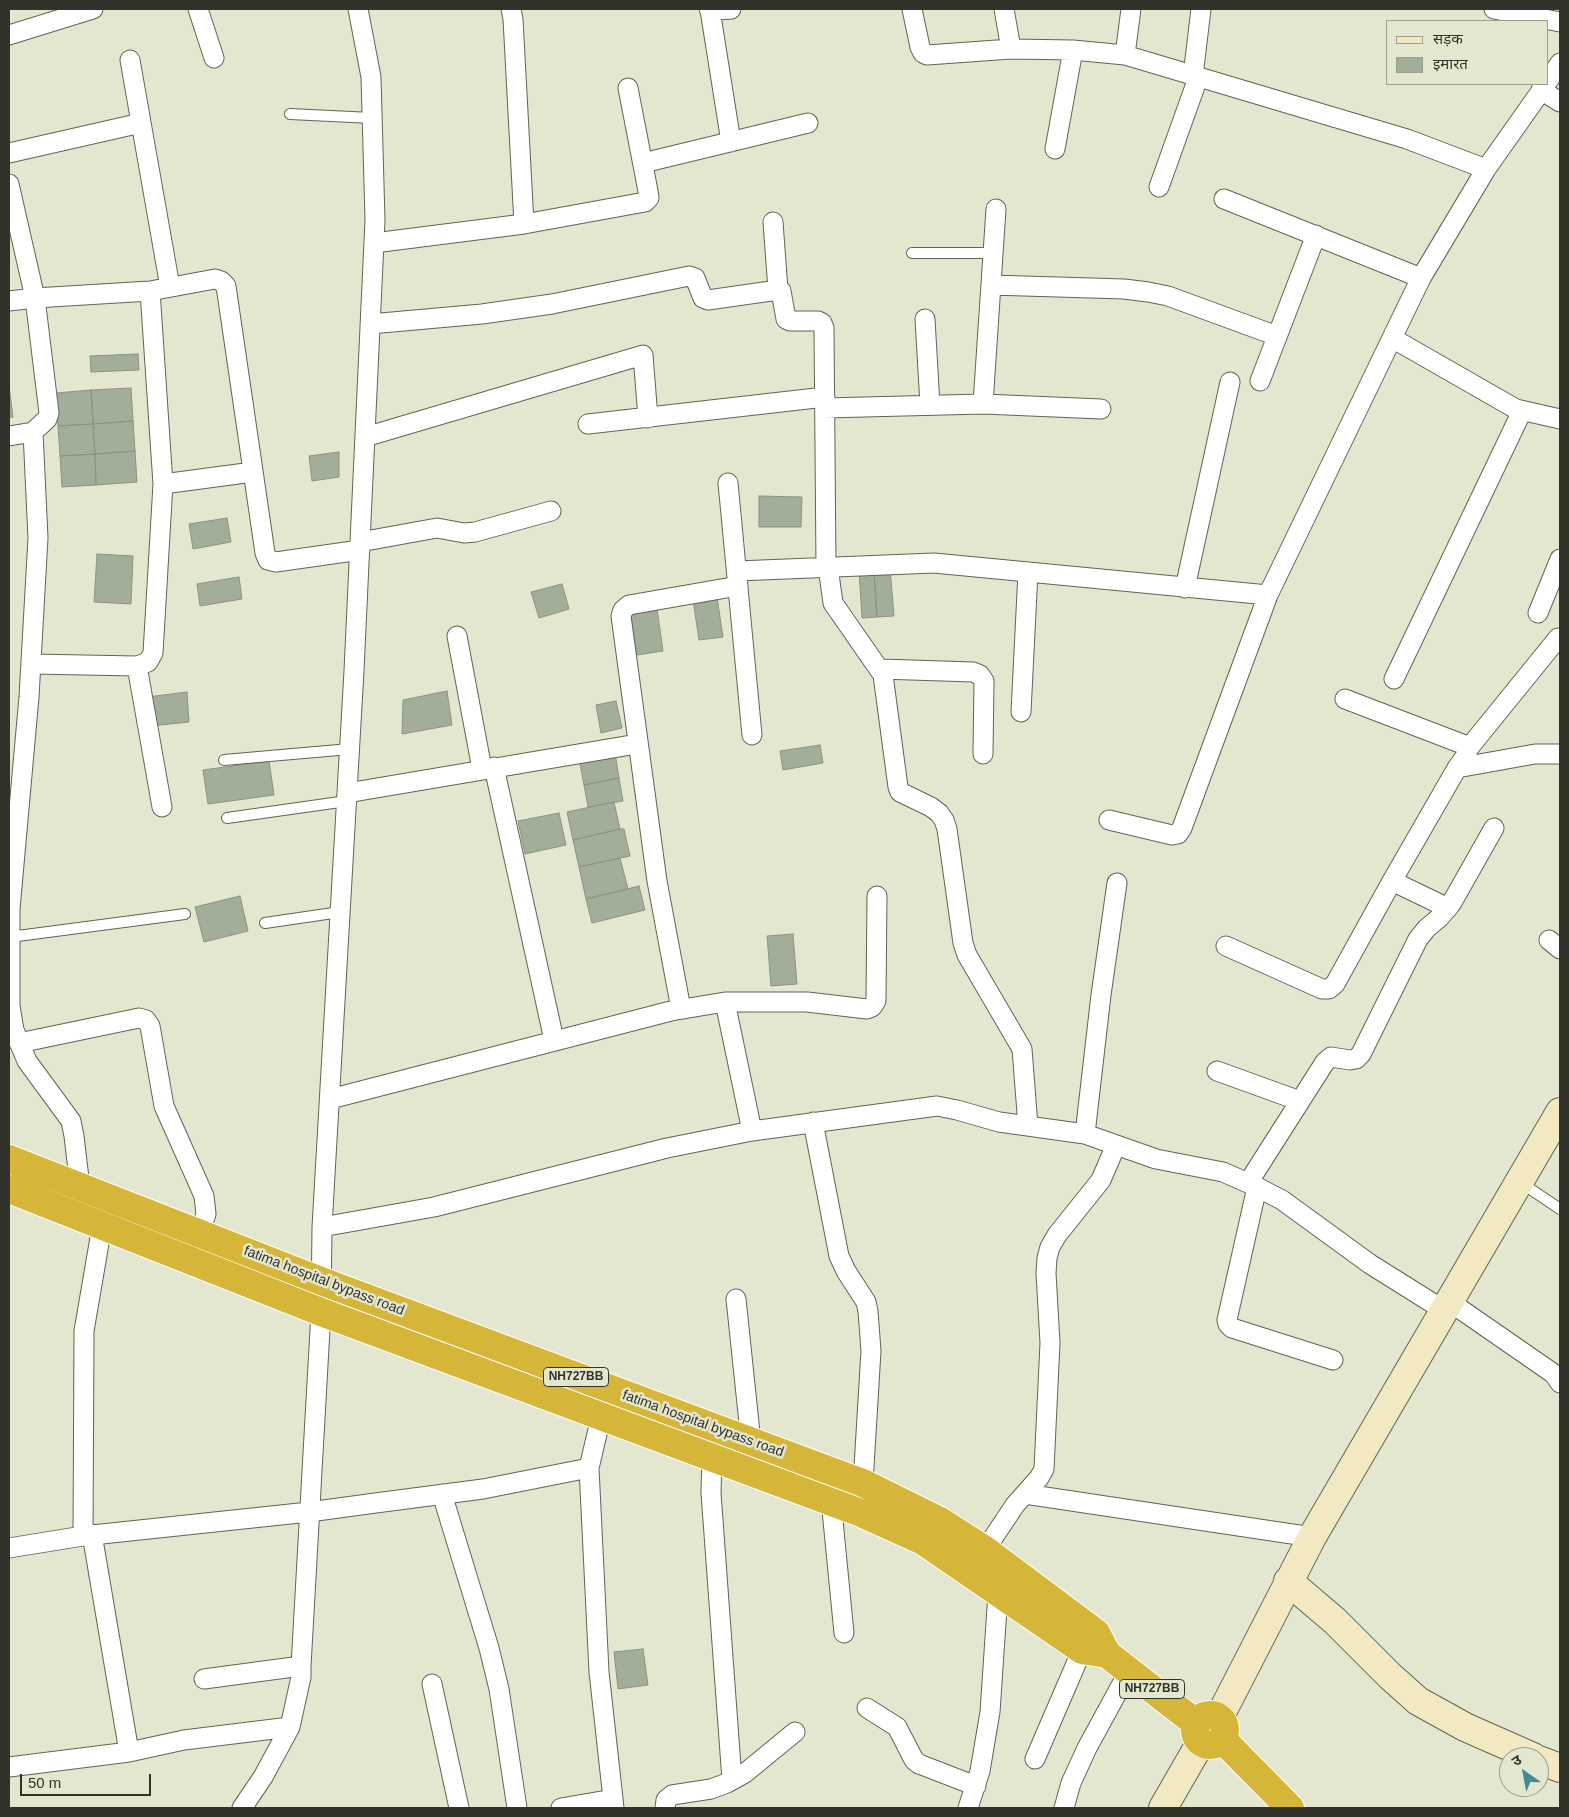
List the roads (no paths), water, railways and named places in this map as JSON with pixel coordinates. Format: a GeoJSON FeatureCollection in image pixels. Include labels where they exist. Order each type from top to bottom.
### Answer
{"type":"FeatureCollection","features":[{"type":"Feature","properties":{"kind":"highway","name":"fatima hospital bypass road"},"geometry":{"type":"LineString","coordinates":[[9,1159],[200,1232],[321,1281],[863,1482],[940,1521],[985,1550],[1096,1633],[1094,1652]]}},
{"type":"Feature","properties":{"kind":"highway","name":"fatima hospital bypass road"},"geometry":{"type":"LineString","coordinates":[[9,1189],[321,1312],[601,1417],[831,1500],[923,1541],[998,1593],[1128,1671],[1210,1731],[1290,1808]]}},
{"type":"Feature","properties":{"kind":"highway"},"geometry":{"type":"LineString","coordinates":[[517,1386],[527,1358]]}},
{"type":"Feature","properties":{"kind":"main road"},"geometry":{"type":"LineString","coordinates":[[1163,1808],[1210,1731],[1312,1537],[1448,1307],[1560,1112]]}},
{"type":"Feature","properties":{"kind":"main road"},"geometry":{"type":"LineString","coordinates":[[1288,1581],[1335,1621],[1418,1701],[1465,1727],[1510,1747]]}},
{"type":"Feature","properties":{"kind":"street"},"geometry":{"type":"LineString","coordinates":[[9,35],[93,9]]}},
{"type":"Feature","properties":{"kind":"street"},"geometry":{"type":"LineString","coordinates":[[198,9],[214,58]]}},
{"type":"Feature","properties":{"kind":"street"},"geometry":{"type":"LineString","coordinates":[[242,1808],[263,1777],[290,1727],[301,1666],[321,1312],[322,1227],[350,749],[375,220],[371,77],[358,9]]}},
{"type":"Feature","properties":{"kind":"street"},"geometry":{"type":"LineString","coordinates":[[511,9],[524,224]]}},
{"type":"Feature","properties":{"kind":"street"},"geometry":{"type":"LineString","coordinates":[[731,9],[710,9],[731,142]]}},
{"type":"Feature","properties":{"kind":"street"},"geometry":{"type":"LineString","coordinates":[[912,9],[920,47],[923,53],[927,55],[1011,49],[1073,50],[1125,55],[1407,139],[1486,169]]}},
{"type":"Feature","properties":{"kind":"street"},"geometry":{"type":"LineString","coordinates":[[1004,9],[1011,49]]}},
{"type":"Feature","properties":{"kind":"street"},"geometry":{"type":"LineString","coordinates":[[1125,55],[1132,9]]}},
{"type":"Feature","properties":{"kind":"street"},"geometry":{"type":"LineString","coordinates":[[1159,186],[1196,77],[1201,9]]}},
{"type":"Feature","properties":{"kind":"street"},"geometry":{"type":"LineString","coordinates":[[1494,9],[1560,22]]}},
{"type":"Feature","properties":{"kind":"street"},"geometry":{"type":"LineString","coordinates":[[1056,149],[1073,50]]}},
{"type":"Feature","properties":{"kind":"street"},"geometry":{"type":"LineString","coordinates":[[130,60],[170,287]]}},
{"type":"Feature","properties":{"kind":"street"},"geometry":{"type":"LineString","coordinates":[[1549,79],[1560,63]]}},
{"type":"Feature","properties":{"kind":"street"},"geometry":{"type":"LineString","coordinates":[[1109,820],[1172,835],[1178,834],[1182,828],[1268,595],[1422,278],[1486,169],[1545,85],[1560,102]]}},
{"type":"Feature","properties":{"kind":"street"},"geometry":{"type":"LineString","coordinates":[[374,243],[524,224],[645,202],[649,198],[628,88]]}},
{"type":"Feature","properties":{"kind":"street"},"geometry":{"type":"LineString","coordinates":[[9,153],[141,122]]}},
{"type":"Feature","properties":{"kind":"street"},"geometry":{"type":"LineString","coordinates":[[643,164],[808,124]]}},
{"type":"Feature","properties":{"kind":"street"},"geometry":{"type":"LineString","coordinates":[[9,185],[35,298],[49,413],[47,419],[33,432],[9,436]]}},
{"type":"Feature","properties":{"kind":"street"},"geometry":{"type":"LineString","coordinates":[[1224,199],[1422,278]]}},
{"type":"Feature","properties":{"kind":"street"},"geometry":{"type":"LineString","coordinates":[[983,404],[996,208]]}},
{"type":"Feature","properties":{"kind":"street"},"geometry":{"type":"LineString","coordinates":[[773,222],[778,290],[782,294],[786,319],[790,321],[818,321],[822,323],[824,328],[827,567],[833,603],[880,669],[885,682],[900,792],[930,807],[939,813],[944,820],[947,829],[963,943],[967,955],[1022,1048],[1028,1126]]}},
{"type":"Feature","properties":{"kind":"street"},"geometry":{"type":"LineString","coordinates":[[1260,381],[1316,235]]}},
{"type":"Feature","properties":{"kind":"street"},"geometry":{"type":"LineString","coordinates":[[370,324],[482,314],[552,304],[689,276],[695,278],[703,298],[708,300],[778,290]]}},
{"type":"Feature","properties":{"kind":"street"},"geometry":{"type":"LineString","coordinates":[[9,301],[150,291],[215,279],[221,280],[226,286],[265,553],[268,560],[276,562],[360,546],[436,528],[464,533],[475,532],[551,511]]}},
{"type":"Feature","properties":{"kind":"street"},"geometry":{"type":"LineString","coordinates":[[991,285],[1124,289],[1148,292],[1168,296],[1277,336]]}},
{"type":"Feature","properties":{"kind":"street"},"geometry":{"type":"LineString","coordinates":[[31,664],[137,666],[148,662],[152,652],[162,484],[150,291]]}},
{"type":"Feature","properties":{"kind":"street"},"geometry":{"type":"LineString","coordinates":[[925,318],[930,405]]}},
{"type":"Feature","properties":{"kind":"street"},"geometry":{"type":"LineString","coordinates":[[1392,338],[1522,411],[1560,420]]}},
{"type":"Feature","properties":{"kind":"street"},"geometry":{"type":"LineString","coordinates":[[365,437],[643,355],[648,418]]}},
{"type":"Feature","properties":{"kind":"street"},"geometry":{"type":"LineString","coordinates":[[1185,588],[1230,382]]}},
{"type":"Feature","properties":{"kind":"street"},"geometry":{"type":"LineString","coordinates":[[588,424],[825,403],[983,404],[1101,409]]}},
{"type":"Feature","properties":{"kind":"street"},"geometry":{"type":"LineString","coordinates":[[1394,679],[1522,411]]}},
{"type":"Feature","properties":{"kind":"street"},"geometry":{"type":"LineString","coordinates":[[33,432],[38,538],[31,664],[17,728],[10,937],[10,1006],[14,1030],[27,1061],[71,1121],[80,1187]]}},
{"type":"Feature","properties":{"kind":"street"},"geometry":{"type":"LineString","coordinates":[[162,484],[253,472]]}},
{"type":"Feature","properties":{"kind":"street"},"geometry":{"type":"LineString","coordinates":[[728,483],[752,735]]}},
{"type":"Feature","properties":{"kind":"street"},"geometry":{"type":"LineString","coordinates":[[1538,613],[1560,560]]}},
{"type":"Feature","properties":{"kind":"street"},"geometry":{"type":"LineString","coordinates":[[681,1009],[657,881],[637,744],[621,616],[623,610],[629,605],[738,578],[827,567],[934,563],[1268,595]]}},
{"type":"Feature","properties":{"kind":"street"},"geometry":{"type":"LineString","coordinates":[[1021,712],[1028,572]]}},
{"type":"Feature","properties":{"kind":"street"},"geometry":{"type":"LineString","coordinates":[[457,636],[554,1040]]}},
{"type":"Feature","properties":{"kind":"street"},"geometry":{"type":"LineString","coordinates":[[1226,946],[1322,989],[1329,989],[1335,984],[1392,881],[1467,754],[1468,749],[1558,638]]}},
{"type":"Feature","properties":{"kind":"street"},"geometry":{"type":"LineString","coordinates":[[137,666],[162,807]]}},
{"type":"Feature","properties":{"kind":"street"},"geometry":{"type":"LineString","coordinates":[[880,669],[974,672],[980,675],[984,681],[983,754]]}},
{"type":"Feature","properties":{"kind":"street"},"geometry":{"type":"LineString","coordinates":[[1345,699],[1465,745],[1468,749]]}},
{"type":"Feature","properties":{"kind":"street"},"geometry":{"type":"LineString","coordinates":[[347,797],[488,768],[637,744]]}},
{"type":"Feature","properties":{"kind":"street"},"geometry":{"type":"LineString","coordinates":[[1457,768],[1535,754],[1560,754]]}},
{"type":"Feature","properties":{"kind":"street"},"geometry":{"type":"LineString","coordinates":[[1333,1360],[1232,1328],[1228,1324],[1227,1320],[1253,1185],[1324,1062],[1331,1057],[1356,1059],[1361,1054],[1418,939],[1448,908],[1494,828]]}},
{"type":"Feature","properties":{"kind":"street"},"geometry":{"type":"LineString","coordinates":[[1392,881],[1448,908]]}},
{"type":"Feature","properties":{"kind":"street"},"geometry":{"type":"LineString","coordinates":[[1084,1134],[1117,883]]}},
{"type":"Feature","properties":{"kind":"street"},"geometry":{"type":"LineString","coordinates":[[330,1099],[554,1040],[681,1009],[725,1002],[807,1002],[867,1009],[872,1007],[876,1001],[877,896]]}},
{"type":"Feature","properties":{"kind":"street"},"geometry":{"type":"LineString","coordinates":[[725,1002],[752,1131]]}},
{"type":"Feature","properties":{"kind":"street"},"geometry":{"type":"LineString","coordinates":[[19,1043],[139,1018],[146,1020],[150,1026],[164,1106],[204,1196],[206,1214],[200,1232]]}},
{"type":"Feature","properties":{"kind":"street"},"geometry":{"type":"LineString","coordinates":[[1217,1071],[1300,1101]]}},
{"type":"Feature","properties":{"kind":"street"},"geometry":{"type":"LineString","coordinates":[[322,1227],[434,1207],[668,1148],[752,1131],[937,1106],[998,1122],[1084,1134],[1156,1159],[1223,1172],[1253,1185],[1282,1200],[1370,1264],[1448,1307],[1554,1374],[1560,1382]]}},
{"type":"Feature","properties":{"kind":"street"},"geometry":{"type":"LineString","coordinates":[[813,1122],[839,1256],[846,1271],[866,1302],[868,1310],[871,1351],[863,1482]]}},
{"type":"Feature","properties":{"kind":"street"},"geometry":{"type":"LineString","coordinates":[[985,1550],[1015,1505],[1039,1478],[1044,1469],[1050,1343],[1046,1273],[1050,1247],[1057,1235],[1101,1180],[1116,1145]]}},
{"type":"Feature","properties":{"kind":"street"},"geometry":{"type":"LineString","coordinates":[[102,1226],[84,1331],[87,1535],[129,1752]]}},
{"type":"Feature","properties":{"kind":"street"},"geometry":{"type":"LineString","coordinates":[[736,1299],[751,1442]]}},
{"type":"Feature","properties":{"kind":"street"},"geometry":{"type":"LineString","coordinates":[[561,1808],[614,1804],[599,1672],[589,1468],[601,1417]]}},
{"type":"Feature","properties":{"kind":"street"},"geometry":{"type":"LineString","coordinates":[[712,1456],[711,1493],[732,1780]]}},
{"type":"Feature","properties":{"kind":"street"},"geometry":{"type":"LineString","coordinates":[[9,1548],[87,1535],[309,1512],[483,1489],[589,1468]]}},
{"type":"Feature","properties":{"kind":"street"},"geometry":{"type":"LineString","coordinates":[[442,1494],[489,1648],[499,1689],[517,1808]]}},
{"type":"Feature","properties":{"kind":"street"},"geometry":{"type":"LineString","coordinates":[[1025,1494],[1312,1537]]}},
{"type":"Feature","properties":{"kind":"street"},"geometry":{"type":"LineString","coordinates":[[831,1500],[844,1633]]}},
{"type":"Feature","properties":{"kind":"street"},"geometry":{"type":"LineString","coordinates":[[968,1808],[980,1771],[990,1712],[998,1593]]}},
{"type":"Feature","properties":{"kind":"street"},"geometry":{"type":"LineString","coordinates":[[1035,1759],[1094,1652]]}},
{"type":"Feature","properties":{"kind":"street"},"geometry":{"type":"LineString","coordinates":[[204,1679],[301,1666]]}},
{"type":"Feature","properties":{"kind":"street"},"geometry":{"type":"LineString","coordinates":[[1064,1808],[1087,1748],[1128,1671]]}},
{"type":"Feature","properties":{"kind":"street"},"geometry":{"type":"LineString","coordinates":[[432,1684],[459,1808]]}},
{"type":"Feature","properties":{"kind":"street"},"geometry":{"type":"LineString","coordinates":[[867,1708],[898,1726],[914,1760],[919,1764],[976,1786]]}},
{"type":"Feature","properties":{"kind":"street"},"geometry":{"type":"LineString","coordinates":[[9,1767],[129,1752],[184,1740],[290,1727]]}},
{"type":"Feature","properties":{"kind":"street"},"geometry":{"type":"LineString","coordinates":[[665,1808],[666,1800],[672,1795],[711,1789],[732,1780],[763,1760],[795,1732]]}},
{"type":"Feature","properties":{"kind":"lane"},"geometry":{"type":"LineString","coordinates":[[290,114],[372,118]]}},
{"type":"Feature","properties":{"kind":"lane"},"geometry":{"type":"LineString","coordinates":[[912,254],[993,253]]}},
{"type":"Feature","properties":{"kind":"lane"},"geometry":{"type":"LineString","coordinates":[[224,760],[350,749]]}},
{"type":"Feature","properties":{"kind":"lane"},"geometry":{"type":"LineString","coordinates":[[227,818],[347,797]]}},
{"type":"Feature","properties":{"kind":"lane"},"geometry":{"type":"LineString","coordinates":[[265,923],[340,912]]}},
{"type":"Feature","properties":{"kind":"lane"},"geometry":{"type":"LineString","coordinates":[[10,937],[185,914]]}},
{"type":"Feature","properties":{"kind":"lane"},"geometry":{"type":"LineString","coordinates":[[1520,1182],[1560,1210]]}}]}
